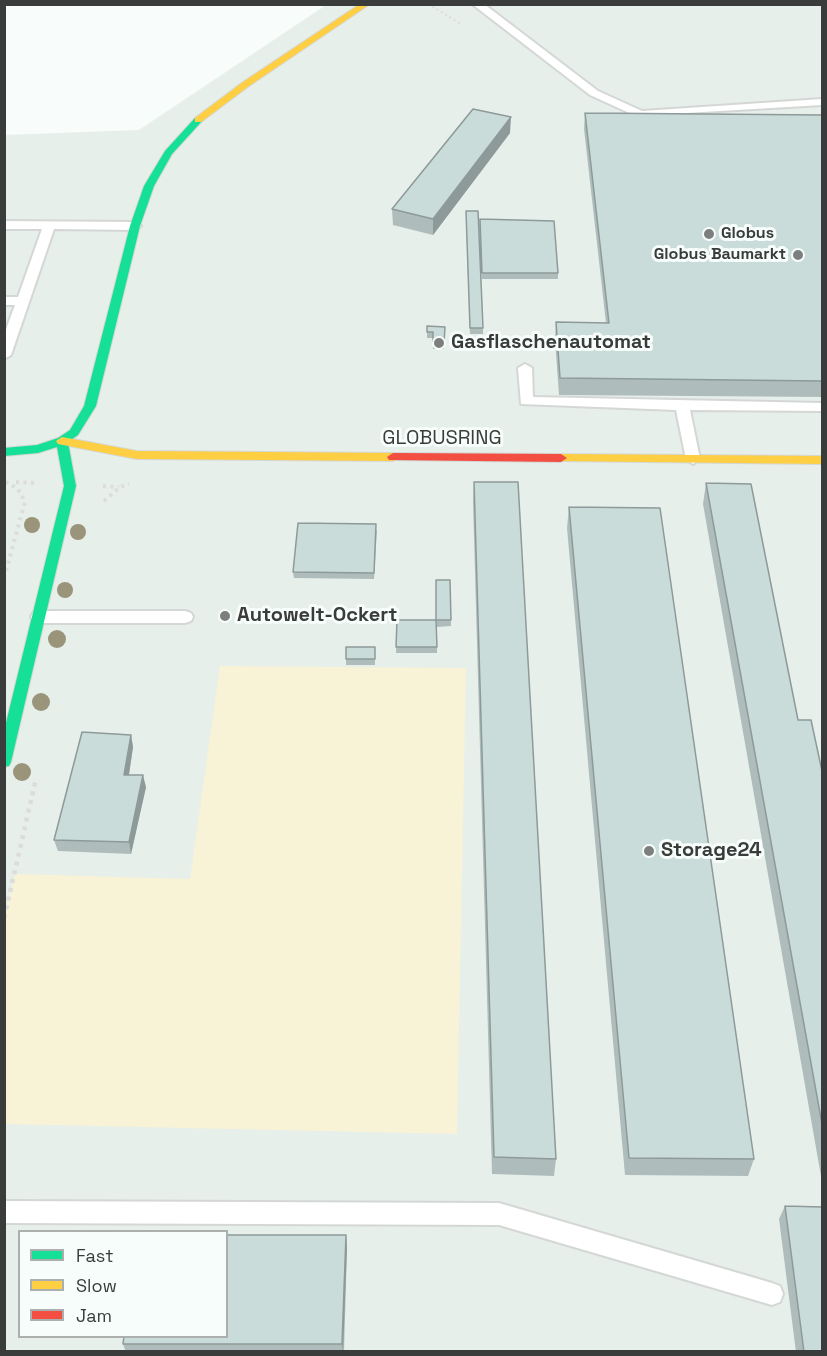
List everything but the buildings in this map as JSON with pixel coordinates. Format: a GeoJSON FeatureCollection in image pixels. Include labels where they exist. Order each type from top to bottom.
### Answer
{"type":"FeatureCollection","features":[{"type":"Feature","properties":{"kind":"street","name":"GLOBUSRING"},"geometry":{"type":"LineString","coordinates":[[4,452],[38,449],[62,441],[74,432],[90,406],[135,226],[153,178],[168,153],[189,128],[246,84],[366,4]]}},
{"type":"Feature","properties":{"kind":"street","name":"GLOBUSRING"},"geometry":{"type":"LineString","coordinates":[[62,441],[137,455],[822,460]]}},
{"type":"Feature","properties":{"kind":"street"},"geometry":{"type":"LineString","coordinates":[[4,762],[8,732],[39,617],[70,486],[62,441]]}},
{"type":"Feature","properties":{"kind":"lane"},"geometry":{"type":"LineString","coordinates":[[477,4],[594,93],[640,114],[822,102]]}},
{"type":"Feature","properties":{"kind":"lane"},"geometry":{"type":"LineString","coordinates":[[4,225],[135,226]]}},
{"type":"Feature","properties":{"kind":"lane"},"geometry":{"type":"LineString","coordinates":[[4,355],[9,332],[24,301],[49,225]]}},
{"type":"Feature","properties":{"kind":"lane"},"geometry":{"type":"LineString","coordinates":[[4,301],[24,301]]}},
{"type":"Feature","properties":{"kind":"lane"},"geometry":{"type":"LineString","coordinates":[[525,368],[526,401],[682,406],[822,407]]}},
{"type":"Feature","properties":{"kind":"lane"},"geometry":{"type":"LineString","coordinates":[[682,406],[693,459]]}},
{"type":"Feature","properties":{"kind":"lane"},"geometry":{"type":"LineString","coordinates":[[39,617],[185,616]]}},
{"type":"Feature","properties":{"kind":"lane"},"geometry":{"type":"LineString","coordinates":[[4,1212],[499,1214],[772,1294]]}},
{"type":"Feature","properties":{"kind":"path"},"geometry":{"type":"LineString","coordinates":[[4,578],[25,502],[18,489],[5,481]]}},
{"type":"Feature","properties":{"kind":"shaded area"},"geometry":{"type":"Polygon","coordinates":[[[326,5],[822,5],[822,1351],[5,1351],[4,135],[139,130],[326,5]]]}},
{"type":"Feature","properties":{"kind":"shaded area"},"geometry":{"type":"Polygon","coordinates":[[[220,666],[466,668],[457,1134],[5,1124],[4,918],[15,874],[190,879],[220,666]]]}},
{"type":"Feature","properties":{"kind":"traffic: fast"},"geometry":{"type":"LineString","coordinates":[[4,452],[38,449],[62,441],[74,432],[90,406],[135,226],[149,186],[168,153],[198,120]]}},
{"type":"Feature","properties":{"kind":"traffic: fast"},"geometry":{"type":"LineString","coordinates":[[4,762],[70,486],[62,441]]}},
{"type":"Feature","properties":{"kind":"traffic: slow"},"geometry":{"type":"LineString","coordinates":[[198,120],[246,84],[366,4]]}},
{"type":"Feature","properties":{"kind":"traffic: slow"},"geometry":{"type":"LineString","coordinates":[[62,441],[137,455],[393,457]]}},
{"type":"Feature","properties":{"kind":"traffic: slow"},"geometry":{"type":"LineString","coordinates":[[561,458],[822,460]]}},
{"type":"Feature","properties":{"kind":"traffic: jam"},"geometry":{"type":"LineString","coordinates":[[393,457],[561,458]]}},
{"type":"Feature","properties":{"kind":"place","name":"Globus"},"geometry":{"type":"Point","coordinates":[709,234]}},
{"type":"Feature","properties":{"kind":"place","name":"Globus Baumarkt"},"geometry":{"type":"Point","coordinates":[798,255]}},
{"type":"Feature","properties":{"kind":"place","name":"Gasflaschenautomat"},"geometry":{"type":"Point","coordinates":[439,343]}},
{"type":"Feature","properties":{"kind":"place","name":"Autowelt-Ockert"},"geometry":{"type":"Point","coordinates":[225,616]}},
{"type":"Feature","properties":{"kind":"place","name":"Storage24"},"geometry":{"type":"Point","coordinates":[649,851]}}]}
